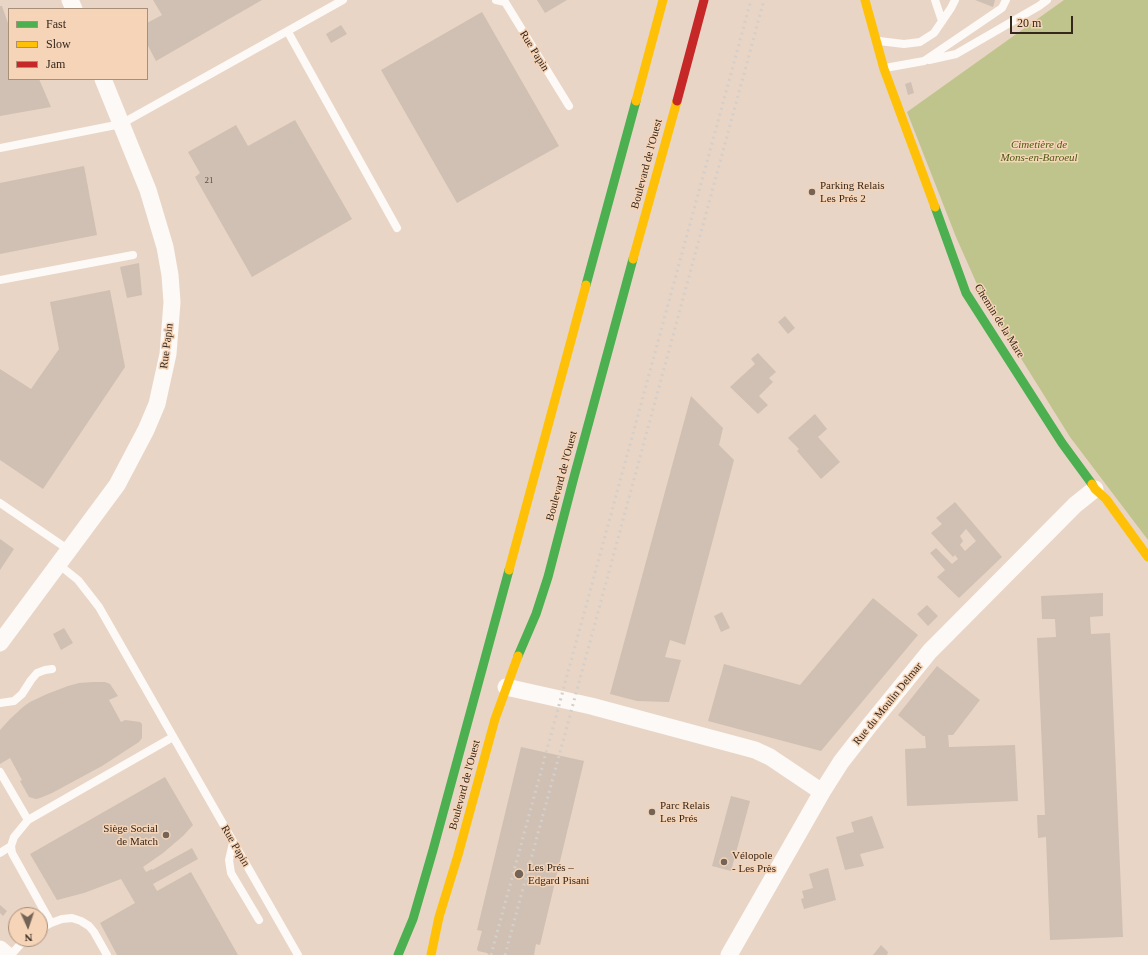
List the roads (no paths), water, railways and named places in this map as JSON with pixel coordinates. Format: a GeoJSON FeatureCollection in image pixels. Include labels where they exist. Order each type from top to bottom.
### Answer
{"type":"FeatureCollection","features":[{"type":"Feature","properties":{"kind":"main road","name":"Boulevard de l'Ouest"},"geometry":{"type":"LineString","coordinates":[[398,955],[413,919],[433,850],[663,0]]}},
{"type":"Feature","properties":{"kind":"main road","name":"Boulevard de l'Ouest"},"geometry":{"type":"LineString","coordinates":[[431,955],[439,917],[458,855],[493,727],[506,686],[536,614],[548,577],[704,0]]}},
{"type":"Feature","properties":{"kind":"main road","name":"Chemin de la Mare"},"geometry":{"type":"LineString","coordinates":[[864,0],[884,68],[966,293],[1062,443],[1095,489],[1106,499],[1148,557]]}},
{"type":"Feature","properties":{"kind":"street","name":"Rue Papin"},"geometry":{"type":"LineString","coordinates":[[0,642],[117,485],[133,457],[157,404],[168,354],[172,302],[170,275],[165,247],[148,190],[102,80]]}},
{"type":"Feature","properties":{"kind":"street","name":"Rue du Moulin Delmar"},"geometry":{"type":"LineString","coordinates":[[729,955],[822,792],[869,726],[930,651],[1075,505],[1095,489]]}},
{"type":"Feature","properties":{"kind":"street"},"geometry":{"type":"LineString","coordinates":[[506,686],[591,706],[756,750],[770,757],[822,792]]}},
{"type":"Feature","properties":{"kind":"street"},"geometry":{"type":"LineString","coordinates":[[0,949],[7,955]]}},
{"type":"Feature","properties":{"kind":"lane"},"geometry":{"type":"LineString","coordinates":[[0,148],[121,124],[343,0]]}},
{"type":"Feature","properties":{"kind":"lane","name":"Rue Papin"},"geometry":{"type":"LineString","coordinates":[[496,0],[505,2],[569,106]]}},
{"type":"Feature","properties":{"kind":"lane"},"geometry":{"type":"LineString","coordinates":[[935,0],[942,21]]}},
{"type":"Feature","properties":{"kind":"lane"},"geometry":{"type":"LineString","coordinates":[[875,40],[904,44],[920,42],[934,33],[955,0]]}},
{"type":"Feature","properties":{"kind":"lane"},"geometry":{"type":"LineString","coordinates":[[924,61],[1002,8],[1006,0]]}},
{"type":"Feature","properties":{"kind":"lane"},"geometry":{"type":"LineString","coordinates":[[884,68],[956,54],[1047,0]]}},
{"type":"Feature","properties":{"kind":"lane"},"geometry":{"type":"LineString","coordinates":[[288,32],[397,228]]}},
{"type":"Feature","properties":{"kind":"lane"},"geometry":{"type":"LineString","coordinates":[[0,280],[133,255]]}},
{"type":"Feature","properties":{"kind":"lane"},"geometry":{"type":"LineString","coordinates":[[0,503],[69,550]]}},
{"type":"Feature","properties":{"kind":"lane","name":"Rue Papin"},"geometry":{"type":"LineString","coordinates":[[58,564],[78,580],[98,607],[298,955]]}},
{"type":"Feature","properties":{"kind":"lane"},"geometry":{"type":"LineString","coordinates":[[0,703],[14,701],[22,694],[37,673],[52,669]]}},
{"type":"Feature","properties":{"kind":"lane"},"geometry":{"type":"LineString","coordinates":[[51,923],[12,853],[11,846],[14,837],[28,820],[173,737]]}},
{"type":"Feature","properties":{"kind":"lane"},"geometry":{"type":"LineString","coordinates":[[0,772],[28,820]]}},
{"type":"Feature","properties":{"kind":"lane"},"geometry":{"type":"LineString","coordinates":[[234,843],[228,860],[231,873],[259,920]]}},
{"type":"Feature","properties":{"kind":"lane"},"geometry":{"type":"LineString","coordinates":[[0,853],[11,846]]}},
{"type":"Feature","properties":{"kind":"lane"},"geometry":{"type":"LineString","coordinates":[[48,925],[62,919],[72,918],[81,921],[89,926],[94,932],[107,955]]}},
{"type":"Feature","properties":{"kind":"lane"},"geometry":{"type":"LineString","coordinates":[[11,955],[18,947]]}},
{"type":"Feature","properties":{"kind":"railway"},"geometry":{"type":"LineString","coordinates":[[491,955],[751,0]]}},
{"type":"Feature","properties":{"kind":"railway"},"geometry":{"type":"LineString","coordinates":[[505,955],[764,0]]}},
{"type":"Feature","properties":{"kind":"place","name":"Parking Relais Les Prés 2"},"geometry":{"type":"Point","coordinates":[812,192]}},
{"type":"Feature","properties":{"kind":"place","name":"Parc Relais Les Prés"},"geometry":{"type":"Point","coordinates":[652,812]}},
{"type":"Feature","properties":{"kind":"place","name":"Siège Social de Match"},"geometry":{"type":"Point","coordinates":[166,835]}},
{"type":"Feature","properties":{"kind":"place","name":"Vélopole - Les Près"},"geometry":{"type":"Point","coordinates":[724,862]}},
{"type":"Feature","properties":{"kind":"place","name":"Les Prés – Edgard Pisani"},"geometry":{"type":"Point","coordinates":[519,874]}},
{"type":"Feature","properties":{"kind":"park label","name":"Cimetière de Mons-en-Baroeul"},"geometry":{"type":"Point","coordinates":[1039,151]}}]}
